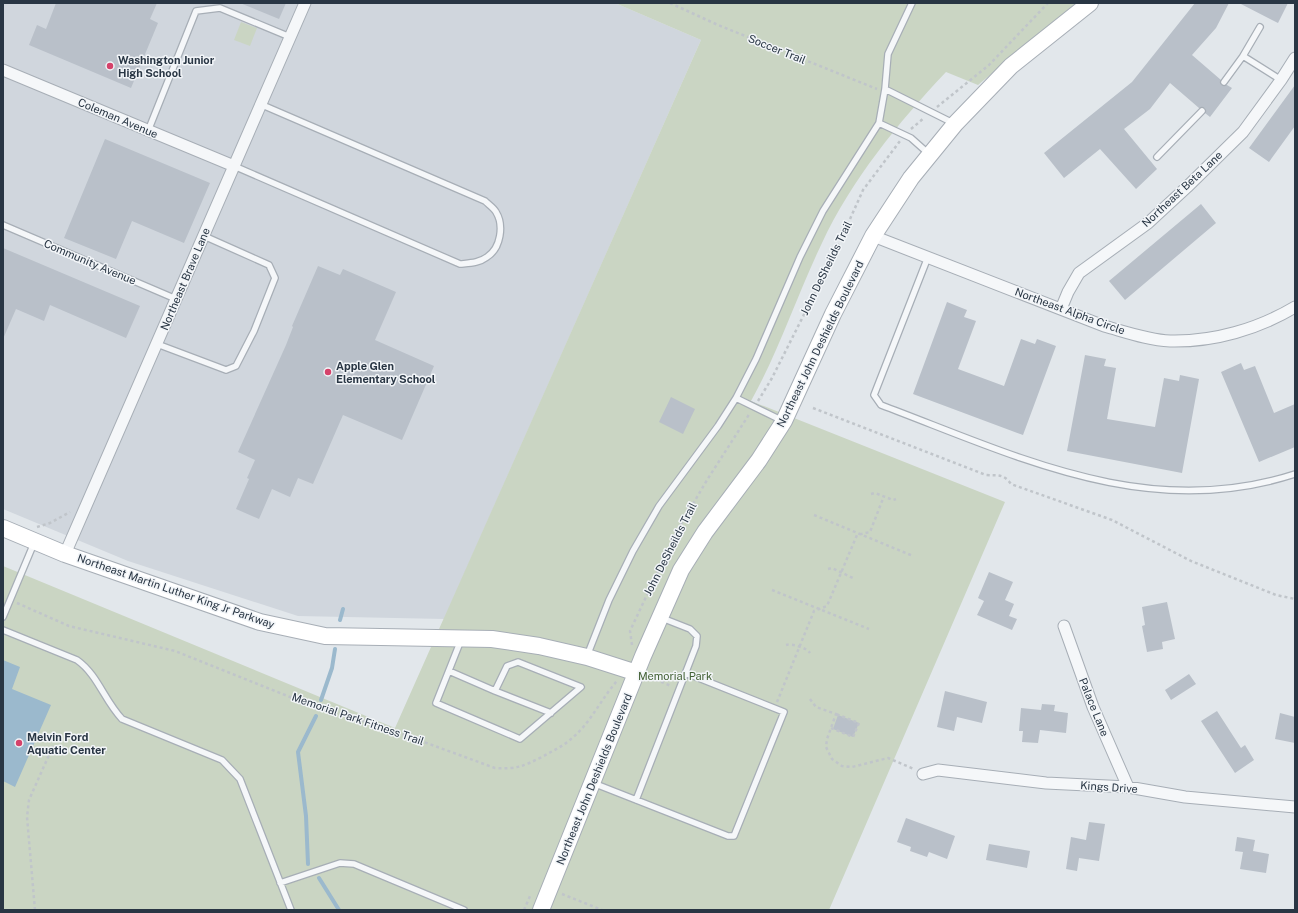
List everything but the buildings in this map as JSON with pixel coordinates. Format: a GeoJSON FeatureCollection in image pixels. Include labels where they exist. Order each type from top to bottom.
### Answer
{"type":"FeatureCollection","features":[{"type":"Feature","properties":{"kind":"street","name":"Northeast Brave Lane"},"geometry":{"type":"LineString","coordinates":[[65,554],[305,3]]}},
{"type":"Feature","properties":{"kind":"street","name":"Northeast John Deshields Boulevard"},"geometry":{"type":"LineString","coordinates":[[541,910],[592,783],[643,675],[660,617],[682,570],[705,532],[759,460],[784,421],[833,314],[873,236],[929,154],[955,124],[1011,66],[1090,3]]}},
{"type":"Feature","properties":{"kind":"street","name":"Northeast Beta Lane"},"geometry":{"type":"LineString","coordinates":[[1061,309],[1068,292],[1079,274],[1148,223],[1243,132],[1295,58]]}},
{"type":"Feature","properties":{"kind":"street","name":"Coleman Avenue"},"geometry":{"type":"LineString","coordinates":[[3,70],[234,166]]}},
{"type":"Feature","properties":{"kind":"street","name":"Northeast Alpha Circle"},"geometry":{"type":"LineString","coordinates":[[873,236],[1104,326],[1143,337],[1170,341],[1211,337],[1247,330],[1272,321],[1295,307]]}},
{"type":"Feature","properties":{"kind":"street","name":"Northeast Martin Luther King Jr Parkway"},"geometry":{"type":"LineString","coordinates":[[3,528],[65,554],[260,622],[318,634],[492,639],[540,646],[587,657],[643,675]]}},
{"type":"Feature","properties":{"kind":"street","name":"Palace Lane"},"geometry":{"type":"LineString","coordinates":[[1064,626],[1093,707],[1128,786]]}},
{"type":"Feature","properties":{"kind":"street","name":"Kings Drive"},"geometry":{"type":"LineString","coordinates":[[923,774],[938,770],[1046,783],[1128,786],[1185,797],[1295,807]]}},
{"type":"Feature","properties":{"kind":"lane"},"geometry":{"type":"LineString","coordinates":[[587,657],[609,600],[633,551],[659,506],[718,426],[736,398],[756,359],[797,264],[823,211],[879,123],[885,89],[888,54],[912,3]]}},
{"type":"Feature","properties":{"kind":"lane"},"geometry":{"type":"LineString","coordinates":[[148,131],[196,11],[220,8],[290,37]]}},
{"type":"Feature","properties":{"kind":"lane"},"geometry":{"type":"LineString","coordinates":[[1224,82],[1243,56],[1260,27]]}},
{"type":"Feature","properties":{"kind":"lane"},"geometry":{"type":"LineString","coordinates":[[1243,56],[1281,80]]}},
{"type":"Feature","properties":{"kind":"lane"},"geometry":{"type":"LineString","coordinates":[[885,89],[955,124]]}},
{"type":"Feature","properties":{"kind":"lane"},"geometry":{"type":"LineString","coordinates":[[234,166],[460,264],[474,263],[488,257],[498,242],[501,228],[496,211],[485,201],[260,104]]}},
{"type":"Feature","properties":{"kind":"lane"},"geometry":{"type":"LineString","coordinates":[[1157,157],[1202,111]]}},
{"type":"Feature","properties":{"kind":"lane"},"geometry":{"type":"LineString","coordinates":[[879,123],[911,138],[929,154]]}},
{"type":"Feature","properties":{"kind":"lane","name":"Community Avenue"},"geometry":{"type":"LineString","coordinates":[[3,225],[176,299]]}},
{"type":"Feature","properties":{"kind":"lane"},"geometry":{"type":"LineString","coordinates":[[157,344],[226,370],[236,366],[257,324],[275,278],[269,265],[204,236]]}},
{"type":"Feature","properties":{"kind":"lane"},"geometry":{"type":"LineString","coordinates":[[928,257],[874,395],[881,405],[1048,468],[1150,490],[1205,492],[1270,482],[1295,474]]}},
{"type":"Feature","properties":{"kind":"lane"},"geometry":{"type":"LineString","coordinates":[[736,398],[784,421]]}},
{"type":"Feature","properties":{"kind":"lane"},"geometry":{"type":"LineString","coordinates":[[3,617],[35,542]]}},
{"type":"Feature","properties":{"kind":"lane"},"geometry":{"type":"LineString","coordinates":[[636,800],[696,646],[697,636],[690,629],[660,617]]}},
{"type":"Feature","properties":{"kind":"lane"},"geometry":{"type":"LineString","coordinates":[[3,630],[77,660],[86,666],[96,678],[113,710],[122,719],[222,760],[240,779],[291,910]]}},
{"type":"Feature","properties":{"kind":"lane"},"geometry":{"type":"LineString","coordinates":[[462,638],[436,703],[520,739],[581,687],[518,662],[507,666],[495,691]]}},
{"type":"Feature","properties":{"kind":"lane"},"geometry":{"type":"LineString","coordinates":[[448,672],[550,713]]}},
{"type":"Feature","properties":{"kind":"lane"},"geometry":{"type":"LineString","coordinates":[[592,783],[728,836],[734,836],[784,712],[686,673]]}},
{"type":"Feature","properties":{"kind":"lane"},"geometry":{"type":"LineString","coordinates":[[280,883],[340,862],[354,864],[464,910]]}},
{"type":"Feature","properties":{"kind":"path","name":"Soccer Trail"},"geometry":{"type":"LineString","coordinates":[[670,3],[874,89],[885,89]]}},
{"type":"Feature","properties":{"kind":"path"},"geometry":{"type":"LineString","coordinates":[[937,107],[989,65],[1048,3]]}},
{"type":"Feature","properties":{"kind":"path"},"geometry":{"type":"LineString","coordinates":[[911,129],[926,116]]}},
{"type":"Feature","properties":{"kind":"path","name":"John DeSheilds Trail"},"geometry":{"type":"LineString","coordinates":[[759,399],[772,378],[834,255],[863,190],[899,142]]}},
{"type":"Feature","properties":{"kind":"path"},"geometry":{"type":"LineString","coordinates":[[812,408],[986,475],[999,474],[1004,476],[1011,484],[1112,520],[1191,561],[1276,595],[1295,599]]}},
{"type":"Feature","properties":{"kind":"path","name":"John DeSheilds Trail"},"geometry":{"type":"LineString","coordinates":[[633,647],[630,631],[676,533],[707,480],[753,410]]}},
{"type":"Feature","properties":{"kind":"path"},"geometry":{"type":"LineString","coordinates":[[874,489],[875,493]]}},
{"type":"Feature","properties":{"kind":"path"},"geometry":{"type":"LineString","coordinates":[[871,494],[875,493],[895,501]]}},
{"type":"Feature","properties":{"kind":"path"},"geometry":{"type":"LineString","coordinates":[[774,708],[814,611],[827,606],[857,535],[870,532],[884,496]]}},
{"type":"Feature","properties":{"kind":"path"},"geometry":{"type":"LineString","coordinates":[[814,515],[913,556]]}},
{"type":"Feature","properties":{"kind":"path"},"geometry":{"type":"LineString","coordinates":[[828,569],[832,566],[852,576]]}},
{"type":"Feature","properties":{"kind":"path"},"geometry":{"type":"LineString","coordinates":[[772,590],[869,629]]}},
{"type":"Feature","properties":{"kind":"path","name":"Memorial Park Fitness Trail"},"geometry":{"type":"LineString","coordinates":[[10,599],[69,626],[175,651],[310,705],[380,726],[495,768],[514,769],[560,748],[584,726],[603,697],[617,680]]}},
{"type":"Feature","properties":{"kind":"path"},"geometry":{"type":"LineString","coordinates":[[786,645],[789,642],[810,651]]}},
{"type":"Feature","properties":{"kind":"path"},"geometry":{"type":"LineString","coordinates":[[643,675],[679,689]]}},
{"type":"Feature","properties":{"kind":"path"},"geometry":{"type":"LineString","coordinates":[[810,699],[816,707],[858,723],[853,737],[831,728]]}},
{"type":"Feature","properties":{"kind":"path"},"geometry":{"type":"LineString","coordinates":[[836,714],[826,747],[832,760],[842,766],[852,767],[888,758],[923,774]]}},
{"type":"Feature","properties":{"kind":"path"},"geometry":{"type":"LineString","coordinates":[[35,910],[27,817],[29,800],[53,746]]}},
{"type":"Feature","properties":{"kind":"path"},"geometry":{"type":"LineString","coordinates":[[562,894],[602,910]]}},
{"type":"Feature","properties":{"kind":"shaded area"},"geometry":{"type":"Polygon","coordinates":[[[3,3],[615,3],[701,40],[444,619],[298,616],[128,561],[3,509],[3,3]]]}},
{"type":"Feature","properties":{"kind":"green space","name":"Memorial Park"},"geometry":{"type":"Polygon","coordinates":[[[615,3],[1076,3],[978,85],[946,72],[911,111],[862,174],[834,219],[813,263],[770,363],[751,401],[1005,502],[829,910],[3,910],[3,566],[395,728],[701,40],[615,3]]]}},
{"type":"Feature","properties":{"kind":"green space"},"geometry":{"type":"Polygon","coordinates":[[[241,22],[257,28],[250,46],[234,40],[241,22]]]}},
{"type":"Feature","properties":{"kind":"water","name":"Melvin Ford Aquatic Center"},"geometry":{"type":"Polygon","coordinates":[[[3,660],[20,667],[12,689],[51,705],[15,787],[3,781],[3,660]]]}},
{"type":"Feature","properties":{"kind":"waterway"},"geometry":{"type":"LineString","coordinates":[[340,620],[343,609]]}},
{"type":"Feature","properties":{"kind":"waterway"},"geometry":{"type":"LineString","coordinates":[[321,700],[332,668],[335,649]]}},
{"type":"Feature","properties":{"kind":"waterway"},"geometry":{"type":"LineString","coordinates":[[308,864],[306,816],[298,752],[316,716]]}},
{"type":"Feature","properties":{"kind":"waterway"},"geometry":{"type":"LineString","coordinates":[[319,878],[339,910]]}},
{"type":"Feature","properties":{"kind":"place","name":"Washington Junior High School"},"geometry":{"type":"Point","coordinates":[110,66]}},
{"type":"Feature","properties":{"kind":"place","name":"Apple Glen Elementary School"},"geometry":{"type":"Point","coordinates":[328,372]}},
{"type":"Feature","properties":{"kind":"place","name":"Melvin Ford Aquatic Center"},"geometry":{"type":"Point","coordinates":[19,743]}}]}
